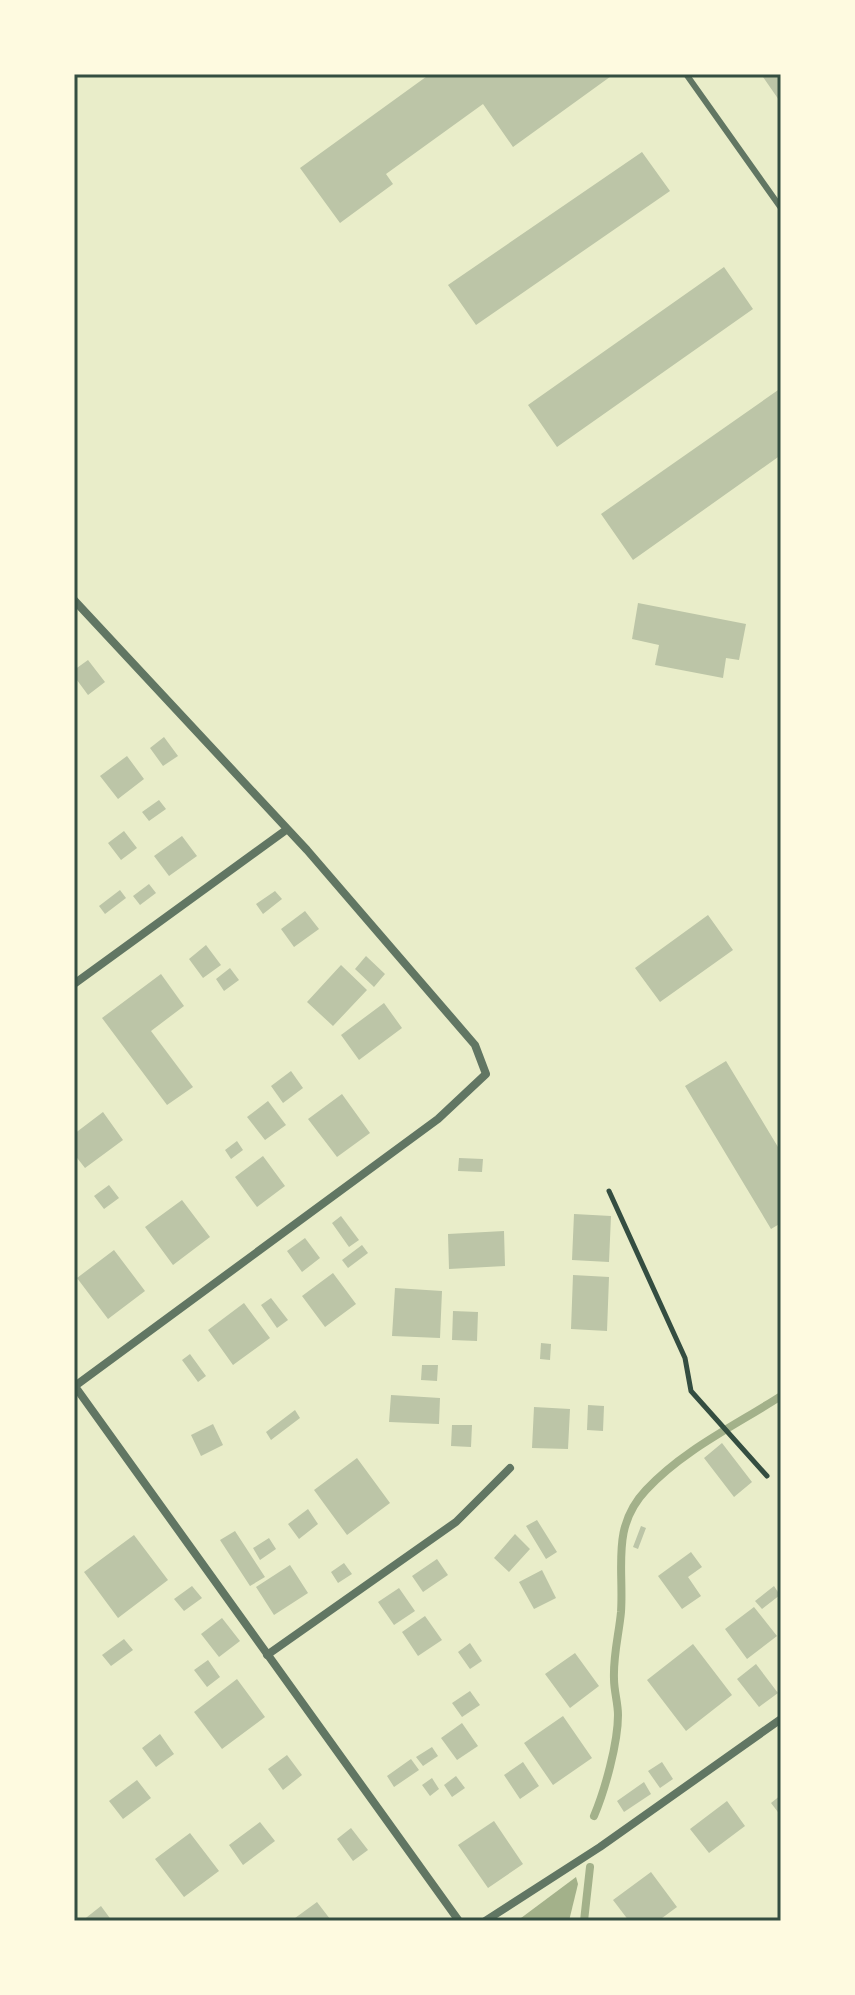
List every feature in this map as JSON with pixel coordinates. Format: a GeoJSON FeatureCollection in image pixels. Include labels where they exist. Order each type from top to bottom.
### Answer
{"type":"FeatureCollection","features":[{"type":"Feature","properties":{"kind":"street"},"geometry":{"type":"LineString","coordinates":[[74,600],[307,850],[475,1045],[486,1074],[438,1119],[74,1386],[459,1921]]}},
{"type":"Feature","properties":{"kind":"street"},"geometry":{"type":"LineString","coordinates":[[74,984],[286,830]]}},
{"type":"Feature","properties":{"kind":"street"},"geometry":{"type":"LineString","coordinates":[[267,1655],[456,1522],[510,1468]]}},
{"type":"Feature","properties":{"kind":"street"},"geometry":{"type":"LineString","coordinates":[[485,1921],[600,1847],[781,1719]]}},
{"type":"Feature","properties":{"kind":"lane"},"geometry":{"type":"LineString","coordinates":[[686,74],[781,208]]}},
{"type":"Feature","properties":{"kind":"path"},"geometry":{"type":"LineString","coordinates":[[609,1191],[685,1358],[691,1391],[767,1476]]}},
{"type":"Feature","properties":{"kind":"shaded area"},"geometry":{"type":"Polygon","coordinates":[[[576,1877],[578,1884],[569,1921],[517,1921],[576,1877]]]}},
{"type":"Feature","properties":{"kind":"building"},"geometry":{"type":"Polygon","coordinates":[[[430,74],[614,74],[513,147],[483,104],[386,174],[393,184],[340,223],[300,168],[430,74]]]}},
{"type":"Feature","properties":{"kind":"building"},"geometry":{"type":"Polygon","coordinates":[[[761,74],[781,74],[781,103],[761,74]]]}},
{"type":"Feature","properties":{"kind":"building"},"geometry":{"type":"Polygon","coordinates":[[[642,152],[670,191],[476,325],[448,285],[642,152]]]}},
{"type":"Feature","properties":{"kind":"building"},"geometry":{"type":"Polygon","coordinates":[[[724,267],[753,309],[557,447],[528,405],[724,267]]]}},
{"type":"Feature","properties":{"kind":"building"},"geometry":{"type":"Polygon","coordinates":[[[781,388],[781,455],[633,560],[601,514],[781,388]]]}},
{"type":"Feature","properties":{"kind":"building"},"geometry":{"type":"Polygon","coordinates":[[[638,603],[746,624],[739,660],[726,658],[723,678],[655,665],[659,645],[632,639],[638,603]]]}},
{"type":"Feature","properties":{"kind":"building"},"geometry":{"type":"Polygon","coordinates":[[[88,660],[105,682],[88,695],[74,676],[74,670],[88,660]]]}},
{"type":"Feature","properties":{"kind":"building"},"geometry":{"type":"Polygon","coordinates":[[[164,737],[178,756],[163,766],[150,748],[164,737]]]}},
{"type":"Feature","properties":{"kind":"building"},"geometry":{"type":"Polygon","coordinates":[[[127,756],[144,779],[118,799],[100,776],[127,756]]]}},
{"type":"Feature","properties":{"kind":"building"},"geometry":{"type":"Polygon","coordinates":[[[159,800],[166,809],[149,821],[142,812],[159,800]]]}},
{"type":"Feature","properties":{"kind":"building"},"geometry":{"type":"Polygon","coordinates":[[[124,831],[137,848],[121,860],[108,843],[124,831]]]}},
{"type":"Feature","properties":{"kind":"building"},"geometry":{"type":"Polygon","coordinates":[[[182,836],[197,856],[169,876],[154,856],[182,836]]]}},
{"type":"Feature","properties":{"kind":"building"},"geometry":{"type":"Polygon","coordinates":[[[149,884],[156,893],[140,905],[133,896],[149,884]]]}},
{"type":"Feature","properties":{"kind":"building"},"geometry":{"type":"Polygon","coordinates":[[[120,890],[126,898],[105,914],[99,906],[120,890]]]}},
{"type":"Feature","properties":{"kind":"building"},"geometry":{"type":"Polygon","coordinates":[[[275,891],[282,899],[263,914],[256,904],[275,891]]]}},
{"type":"Feature","properties":{"kind":"building"},"geometry":{"type":"Polygon","coordinates":[[[305,911],[319,929],[294,947],[281,929],[305,911]]]}},
{"type":"Feature","properties":{"kind":"building"},"geometry":{"type":"Polygon","coordinates":[[[708,915],[733,950],[660,1002],[635,968],[708,915]]]}},
{"type":"Feature","properties":{"kind":"building"},"geometry":{"type":"Polygon","coordinates":[[[206,945],[221,965],[203,978],[189,959],[206,945]]]}},
{"type":"Feature","properties":{"kind":"building"},"geometry":{"type":"Polygon","coordinates":[[[366,956],[385,974],[374,987],[355,969],[366,956]]]}},
{"type":"Feature","properties":{"kind":"building"},"geometry":{"type":"Polygon","coordinates":[[[341,965],[367,990],[333,1026],[307,1002],[341,965]]]}},
{"type":"Feature","properties":{"kind":"building"},"geometry":{"type":"Polygon","coordinates":[[[230,968],[239,980],[224,991],[216,979],[230,968]]]}},
{"type":"Feature","properties":{"kind":"building"},"geometry":{"type":"Polygon","coordinates":[[[161,974],[184,1006],[151,1031],[193,1087],[167,1105],[102,1018],[161,974]]]}},
{"type":"Feature","properties":{"kind":"building"},"geometry":{"type":"Polygon","coordinates":[[[384,1003],[402,1028],[359,1060],[341,1035],[384,1003]]]}},
{"type":"Feature","properties":{"kind":"building"},"geometry":{"type":"Polygon","coordinates":[[[726,1061],[781,1152],[781,1223],[771,1229],[685,1086],[726,1061]]]}},
{"type":"Feature","properties":{"kind":"building"},"geometry":{"type":"Polygon","coordinates":[[[291,1071],[303,1088],[283,1103],[271,1086],[291,1071]]]}},
{"type":"Feature","properties":{"kind":"building"},"geometry":{"type":"Polygon","coordinates":[[[342,1094],[370,1133],[337,1157],[308,1119],[342,1094]]]}},
{"type":"Feature","properties":{"kind":"building"},"geometry":{"type":"Polygon","coordinates":[[[268,1101],[286,1125],[265,1140],[247,1117],[268,1101]]]}},
{"type":"Feature","properties":{"kind":"building"},"geometry":{"type":"Polygon","coordinates":[[[103,1112],[123,1140],[85,1168],[74,1154],[74,1134],[103,1112]]]}},
{"type":"Feature","properties":{"kind":"building"},"geometry":{"type":"Polygon","coordinates":[[[237,1141],[243,1150],[231,1159],[225,1150],[237,1141]]]}},
{"type":"Feature","properties":{"kind":"building"},"geometry":{"type":"Polygon","coordinates":[[[263,1156],[285,1186],[257,1207],[235,1177],[263,1156]]]}},
{"type":"Feature","properties":{"kind":"building"},"geometry":{"type":"Polygon","coordinates":[[[459,1158],[483,1159],[482,1172],[458,1171],[459,1158]]]}},
{"type":"Feature","properties":{"kind":"building"},"geometry":{"type":"Polygon","coordinates":[[[109,1185],[119,1198],[104,1209],[94,1196],[109,1185]]]}},
{"type":"Feature","properties":{"kind":"building"},"geometry":{"type":"Polygon","coordinates":[[[182,1200],[210,1237],[173,1265],[145,1227],[182,1200]]]}},
{"type":"Feature","properties":{"kind":"building"},"geometry":{"type":"Polygon","coordinates":[[[574,1214],[611,1216],[609,1262],[572,1260],[574,1214]]]}},
{"type":"Feature","properties":{"kind":"building"},"geometry":{"type":"Polygon","coordinates":[[[341,1216],[359,1240],[349,1247],[332,1223],[341,1216]]]}},
{"type":"Feature","properties":{"kind":"building"},"geometry":{"type":"Polygon","coordinates":[[[504,1231],[505,1266],[449,1269],[448,1234],[504,1231]]]}},
{"type":"Feature","properties":{"kind":"building"},"geometry":{"type":"Polygon","coordinates":[[[305,1238],[320,1258],[302,1272],[287,1251],[305,1238]]]}},
{"type":"Feature","properties":{"kind":"building"},"geometry":{"type":"Polygon","coordinates":[[[362,1245],[368,1253],[348,1268],[342,1260],[362,1245]]]}},
{"type":"Feature","properties":{"kind":"building"},"geometry":{"type":"Polygon","coordinates":[[[114,1250],[145,1291],[108,1319],[77,1278],[114,1250]]]}},
{"type":"Feature","properties":{"kind":"building"},"geometry":{"type":"Polygon","coordinates":[[[333,1273],[356,1304],[325,1327],[302,1296],[333,1273]]]}},
{"type":"Feature","properties":{"kind":"building"},"geometry":{"type":"Polygon","coordinates":[[[573,1275],[609,1277],[607,1331],[571,1329],[573,1275]]]}},
{"type":"Feature","properties":{"kind":"building"},"geometry":{"type":"Polygon","coordinates":[[[395,1288],[442,1291],[440,1338],[392,1336],[395,1288]]]}},
{"type":"Feature","properties":{"kind":"building"},"geometry":{"type":"Polygon","coordinates":[[[271,1298],[288,1320],[277,1328],[261,1305],[271,1298]]]}},
{"type":"Feature","properties":{"kind":"building"},"geometry":{"type":"Polygon","coordinates":[[[244,1303],[270,1338],[233,1365],[208,1330],[244,1303]]]}},
{"type":"Feature","properties":{"kind":"building"},"geometry":{"type":"Polygon","coordinates":[[[453,1311],[478,1312],[477,1341],[452,1340],[453,1311]]]}},
{"type":"Feature","properties":{"kind":"building"},"geometry":{"type":"Polygon","coordinates":[[[541,1343],[551,1344],[550,1360],[540,1359],[541,1343]]]}},
{"type":"Feature","properties":{"kind":"building"},"geometry":{"type":"Polygon","coordinates":[[[190,1354],[206,1376],[198,1382],[182,1360],[190,1354]]]}},
{"type":"Feature","properties":{"kind":"building"},"geometry":{"type":"Polygon","coordinates":[[[422,1365],[438,1365],[437,1381],[421,1380],[422,1365]]]}},
{"type":"Feature","properties":{"kind":"building"},"geometry":{"type":"Polygon","coordinates":[[[391,1395],[440,1398],[439,1424],[389,1422],[391,1395]]]}},
{"type":"Feature","properties":{"kind":"building"},"geometry":{"type":"Polygon","coordinates":[[[588,1405],[604,1406],[603,1431],[587,1430],[588,1405]]]}},
{"type":"Feature","properties":{"kind":"building"},"geometry":{"type":"Polygon","coordinates":[[[534,1407],[570,1409],[568,1449],[532,1448],[534,1407]]]}},
{"type":"Feature","properties":{"kind":"building"},"geometry":{"type":"Polygon","coordinates":[[[295,1410],[300,1418],[271,1440],[266,1432],[295,1410]]]}},
{"type":"Feature","properties":{"kind":"building"},"geometry":{"type":"Polygon","coordinates":[[[213,1424],[223,1445],[201,1456],[191,1435],[213,1424]]]}},
{"type":"Feature","properties":{"kind":"building"},"geometry":{"type":"Polygon","coordinates":[[[452,1425],[472,1425],[471,1447],[451,1446],[452,1425]]]}},
{"type":"Feature","properties":{"kind":"building"},"geometry":{"type":"Polygon","coordinates":[[[722,1443],[752,1482],[734,1497],[704,1458],[722,1443]]]}},
{"type":"Feature","properties":{"kind":"building"},"geometry":{"type":"Polygon","coordinates":[[[357,1458],[390,1503],[347,1535],[314,1490],[357,1458]]]}},
{"type":"Feature","properties":{"kind":"building"},"geometry":{"type":"Polygon","coordinates":[[[308,1509],[318,1524],[299,1539],[288,1524],[308,1509]]]}},
{"type":"Feature","properties":{"kind":"building"},"geometry":{"type":"Polygon","coordinates":[[[537,1520],[557,1552],[546,1559],[526,1526],[537,1520]]]}},
{"type":"Feature","properties":{"kind":"building"},"geometry":{"type":"Polygon","coordinates":[[[641,1526],[646,1528],[638,1549],[633,1547],[641,1526]]]}},
{"type":"Feature","properties":{"kind":"building"},"geometry":{"type":"Polygon","coordinates":[[[235,1531],[265,1577],[250,1586],[220,1540],[235,1531]]]}},
{"type":"Feature","properties":{"kind":"building"},"geometry":{"type":"Polygon","coordinates":[[[515,1534],[530,1549],[509,1572],[494,1558],[515,1534]]]}},
{"type":"Feature","properties":{"kind":"building"},"geometry":{"type":"Polygon","coordinates":[[[134,1535],[168,1580],[118,1618],[84,1572],[134,1535]]]}},
{"type":"Feature","properties":{"kind":"building"},"geometry":{"type":"Polygon","coordinates":[[[269,1538],[276,1549],[260,1560],[253,1548],[269,1538]]]}},
{"type":"Feature","properties":{"kind":"building"},"geometry":{"type":"Polygon","coordinates":[[[691,1552],[702,1567],[688,1577],[701,1596],[682,1609],[658,1576],[691,1552]]]}},
{"type":"Feature","properties":{"kind":"building"},"geometry":{"type":"Polygon","coordinates":[[[437,1559],[448,1575],[423,1592],[412,1576],[437,1559]]]}},
{"type":"Feature","properties":{"kind":"building"},"geometry":{"type":"Polygon","coordinates":[[[344,1563],[352,1574],[338,1583],[331,1572],[344,1563]]]}},
{"type":"Feature","properties":{"kind":"building"},"geometry":{"type":"Polygon","coordinates":[[[290,1565],[308,1593],[274,1615],[256,1587],[290,1565]]]}},
{"type":"Feature","properties":{"kind":"building"},"geometry":{"type":"Polygon","coordinates":[[[542,1570],[556,1598],[534,1609],[519,1582],[542,1570]]]}},
{"type":"Feature","properties":{"kind":"building"},"geometry":{"type":"Polygon","coordinates":[[[192,1586],[202,1598],[184,1611],[174,1599],[192,1586]]]}},
{"type":"Feature","properties":{"kind":"building"},"geometry":{"type":"Polygon","coordinates":[[[774,1586],[780,1595],[762,1609],[755,1601],[774,1586]]]}},
{"type":"Feature","properties":{"kind":"building"},"geometry":{"type":"Polygon","coordinates":[[[399,1588],[415,1611],[394,1625],[378,1602],[399,1588]]]}},
{"type":"Feature","properties":{"kind":"building"},"geometry":{"type":"Polygon","coordinates":[[[754,1607],[777,1636],[747,1659],[725,1629],[754,1607]]]}},
{"type":"Feature","properties":{"kind":"building"},"geometry":{"type":"Polygon","coordinates":[[[425,1616],[442,1640],[418,1656],[402,1632],[425,1616]]]}},
{"type":"Feature","properties":{"kind":"building"},"geometry":{"type":"Polygon","coordinates":[[[222,1618],[240,1641],[219,1657],[201,1634],[222,1618]]]}},
{"type":"Feature","properties":{"kind":"building"},"geometry":{"type":"Polygon","coordinates":[[[124,1639],[133,1650],[111,1666],[102,1655],[124,1639]]]}},
{"type":"Feature","properties":{"kind":"building"},"geometry":{"type":"Polygon","coordinates":[[[470,1643],[482,1661],[470,1669],[458,1652],[470,1643]]]}},
{"type":"Feature","properties":{"kind":"building"},"geometry":{"type":"Polygon","coordinates":[[[693,1644],[732,1695],[686,1731],[647,1680],[693,1644]]]}},
{"type":"Feature","properties":{"kind":"building"},"geometry":{"type":"Polygon","coordinates":[[[575,1653],[599,1686],[570,1708],[545,1674],[575,1653]]]}},
{"type":"Feature","properties":{"kind":"building"},"geometry":{"type":"Polygon","coordinates":[[[208,1660],[220,1677],[207,1687],[194,1670],[208,1660]]]}},
{"type":"Feature","properties":{"kind":"building"},"geometry":{"type":"Polygon","coordinates":[[[756,1664],[778,1693],[759,1707],[737,1679],[756,1664]]]}},
{"type":"Feature","properties":{"kind":"building"},"geometry":{"type":"Polygon","coordinates":[[[237,1679],[265,1717],[222,1749],[194,1712],[237,1679]]]}},
{"type":"Feature","properties":{"kind":"building"},"geometry":{"type":"Polygon","coordinates":[[[470,1691],[480,1705],[462,1717],[452,1703],[470,1691]]]}},
{"type":"Feature","properties":{"kind":"building"},"geometry":{"type":"Polygon","coordinates":[[[563,1716],[592,1758],[553,1785],[524,1743],[563,1716]]]}},
{"type":"Feature","properties":{"kind":"building"},"geometry":{"type":"Polygon","coordinates":[[[462,1723],[478,1746],[457,1760],[441,1738],[462,1723]]]}},
{"type":"Feature","properties":{"kind":"building"},"geometry":{"type":"Polygon","coordinates":[[[160,1734],[174,1754],[156,1767],[142,1748],[160,1734]]]}},
{"type":"Feature","properties":{"kind":"building"},"geometry":{"type":"Polygon","coordinates":[[[432,1747],[438,1756],[423,1766],[416,1757],[432,1747]]]}},
{"type":"Feature","properties":{"kind":"building"},"geometry":{"type":"Polygon","coordinates":[[[287,1755],[302,1775],[283,1790],[268,1769],[287,1755]]]}},
{"type":"Feature","properties":{"kind":"building"},"geometry":{"type":"Polygon","coordinates":[[[411,1759],[419,1770],[394,1787],[387,1776],[411,1759]]]}},
{"type":"Feature","properties":{"kind":"building"},"geometry":{"type":"Polygon","coordinates":[[[523,1762],[539,1786],[520,1799],[504,1775],[523,1762]]]}},
{"type":"Feature","properties":{"kind":"building"},"geometry":{"type":"Polygon","coordinates":[[[662,1762],[673,1779],[660,1788],[648,1771],[662,1762]]]}},
{"type":"Feature","properties":{"kind":"building"},"geometry":{"type":"Polygon","coordinates":[[[456,1776],[465,1788],[452,1797],[444,1785],[456,1776]]]}},
{"type":"Feature","properties":{"kind":"building"},"geometry":{"type":"Polygon","coordinates":[[[432,1778],[439,1789],[430,1796],[422,1785],[432,1778]]]}},
{"type":"Feature","properties":{"kind":"building"},"geometry":{"type":"Polygon","coordinates":[[[137,1780],[151,1798],[123,1819],[109,1801],[137,1780]]]}},
{"type":"Feature","properties":{"kind":"building"},"geometry":{"type":"Polygon","coordinates":[[[644,1782],[651,1794],[624,1812],[617,1801],[644,1782]]]}},
{"type":"Feature","properties":{"kind":"building"},"geometry":{"type":"Polygon","coordinates":[[[781,1795],[781,1816],[771,1803],[781,1795]]]}},
{"type":"Feature","properties":{"kind":"building"},"geometry":{"type":"Polygon","coordinates":[[[727,1801],[745,1826],[709,1853],[690,1829],[727,1801]]]}},
{"type":"Feature","properties":{"kind":"building"},"geometry":{"type":"Polygon","coordinates":[[[494,1821],[523,1864],[488,1888],[458,1845],[494,1821]]]}},
{"type":"Feature","properties":{"kind":"building"},"geometry":{"type":"Polygon","coordinates":[[[260,1822],[275,1841],[243,1865],[229,1845],[260,1822]]]}},
{"type":"Feature","properties":{"kind":"building"},"geometry":{"type":"Polygon","coordinates":[[[351,1828],[368,1850],[353,1861],[337,1839],[351,1828]]]}},
{"type":"Feature","properties":{"kind":"building"},"geometry":{"type":"Polygon","coordinates":[[[190,1833],[219,1871],[184,1897],[155,1859],[190,1833]]]}},
{"type":"Feature","properties":{"kind":"building"},"geometry":{"type":"Polygon","coordinates":[[[651,1872],[677,1907],[658,1921],[629,1921],[613,1900],[651,1872]]]}},
{"type":"Feature","properties":{"kind":"building"},"geometry":{"type":"Polygon","coordinates":[[[317,1902],[330,1919],[291,1921],[317,1902]]]}},
{"type":"Feature","properties":{"kind":"building"},"geometry":{"type":"Polygon","coordinates":[[[101,1906],[112,1921],[82,1921],[101,1906]]]}},
{"type":"Feature","properties":{"kind":"waterway"},"geometry":{"type":"LineString","coordinates":[[594,1816],[616,1739],[618,1710],[614,1670],[621,1612],[622,1548],[628,1518],[646,1490],[676,1463],[781,1396]]}},
{"type":"Feature","properties":{"kind":"waterway"},"geometry":{"type":"LineString","coordinates":[[584,1921],[590,1867]]}}]}
